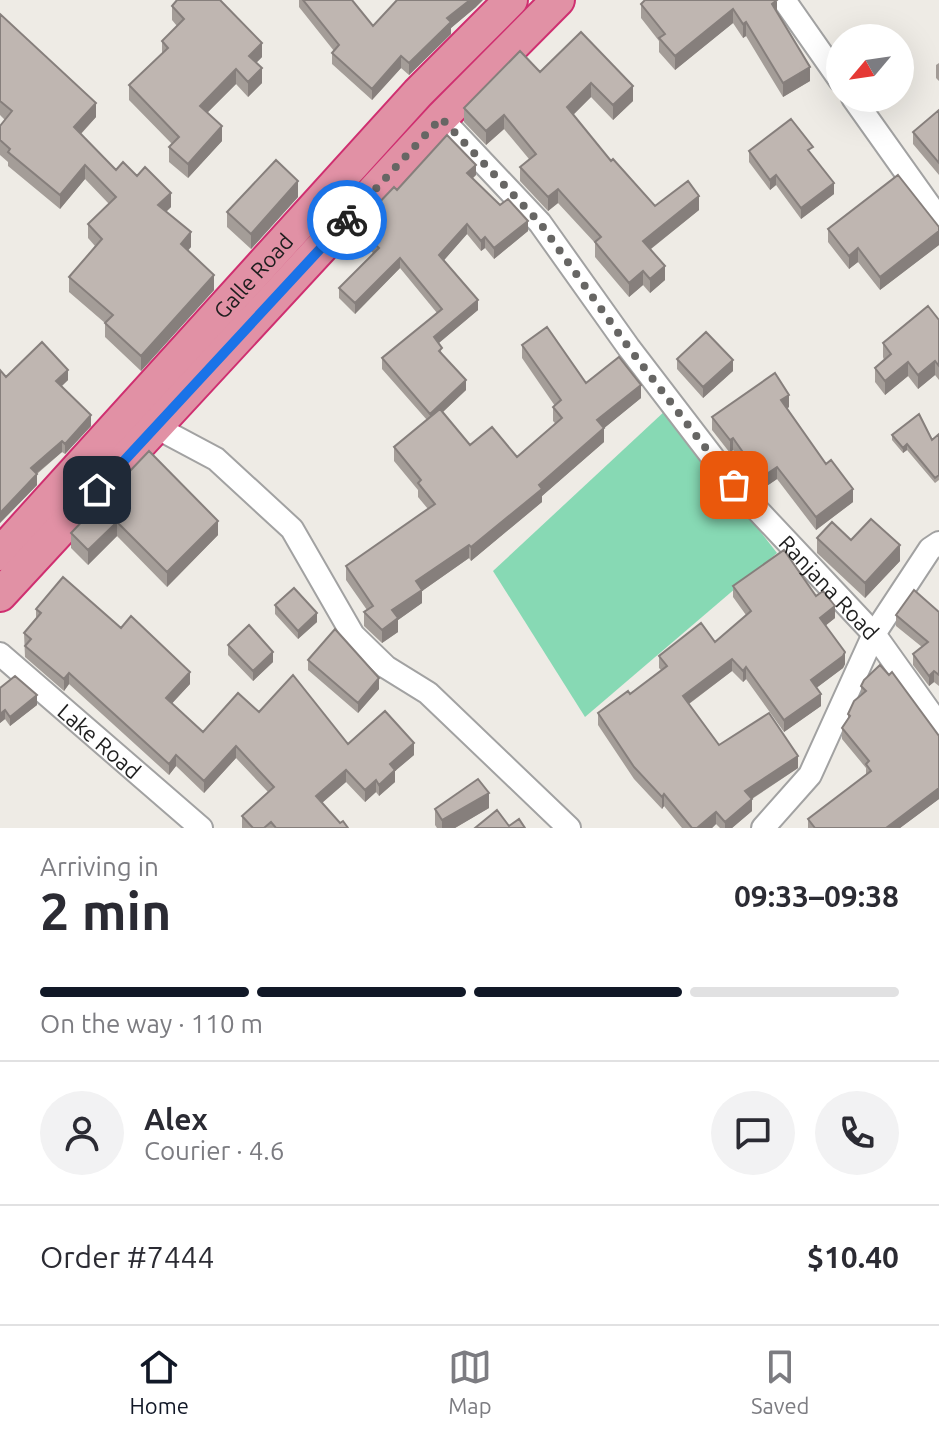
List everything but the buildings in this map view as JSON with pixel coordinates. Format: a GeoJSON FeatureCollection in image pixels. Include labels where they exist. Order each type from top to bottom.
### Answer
{"type":"FeatureCollection","features":[{"type":"Feature","properties":{"kind":"highway","name":"Galle Road"},"geometry":{"type":"LineString","coordinates":[[0,554],[418,93],[511,0]]}},
{"type":"Feature","properties":{"kind":"highway","name":"Galle Road"},"geometry":{"type":"LineString","coordinates":[[0,595],[545,4]]}},
{"type":"Feature","properties":{"kind":"street"},"geometry":{"type":"LineString","coordinates":[[784,0],[826,60]]}},
{"type":"Feature","properties":{"kind":"street"},"geometry":{"type":"LineString","coordinates":[[863,112],[939,219]]}},
{"type":"Feature","properties":{"kind":"street","name":"Ranjana Road"},"geometry":{"type":"LineString","coordinates":[[441,118],[540,223],[629,348],[734,485],[874,634],[939,725]]}},
{"type":"Feature","properties":{"kind":"street"},"geometry":{"type":"LineString","coordinates":[[156,427],[216,459],[292,529],[353,635],[386,667],[428,693],[569,828]]}},
{"type":"Feature","properties":{"kind":"street"},"geometry":{"type":"LineString","coordinates":[[763,828],[810,775],[874,634],[930,549],[939,543]]}},
{"type":"Feature","properties":{"kind":"street","name":"Lake Road"},"geometry":{"type":"LineString","coordinates":[[0,654],[175,819],[201,828]]}},
{"type":"Feature","properties":{"kind":"green space"},"geometry":{"type":"Polygon","coordinates":[[[666,410],[777,553],[585,717],[493,571],[666,410]]]}},
{"type":"Feature","properties":{"kind":"way so far"},"geometry":{"type":"LineString","coordinates":[[347,220],[441,118],[540,223],[629,348],[734,485]]}},
{"type":"Feature","properties":{"kind":"route"},"geometry":{"type":"LineString","coordinates":[[97,490],[347,220]]}}]}
